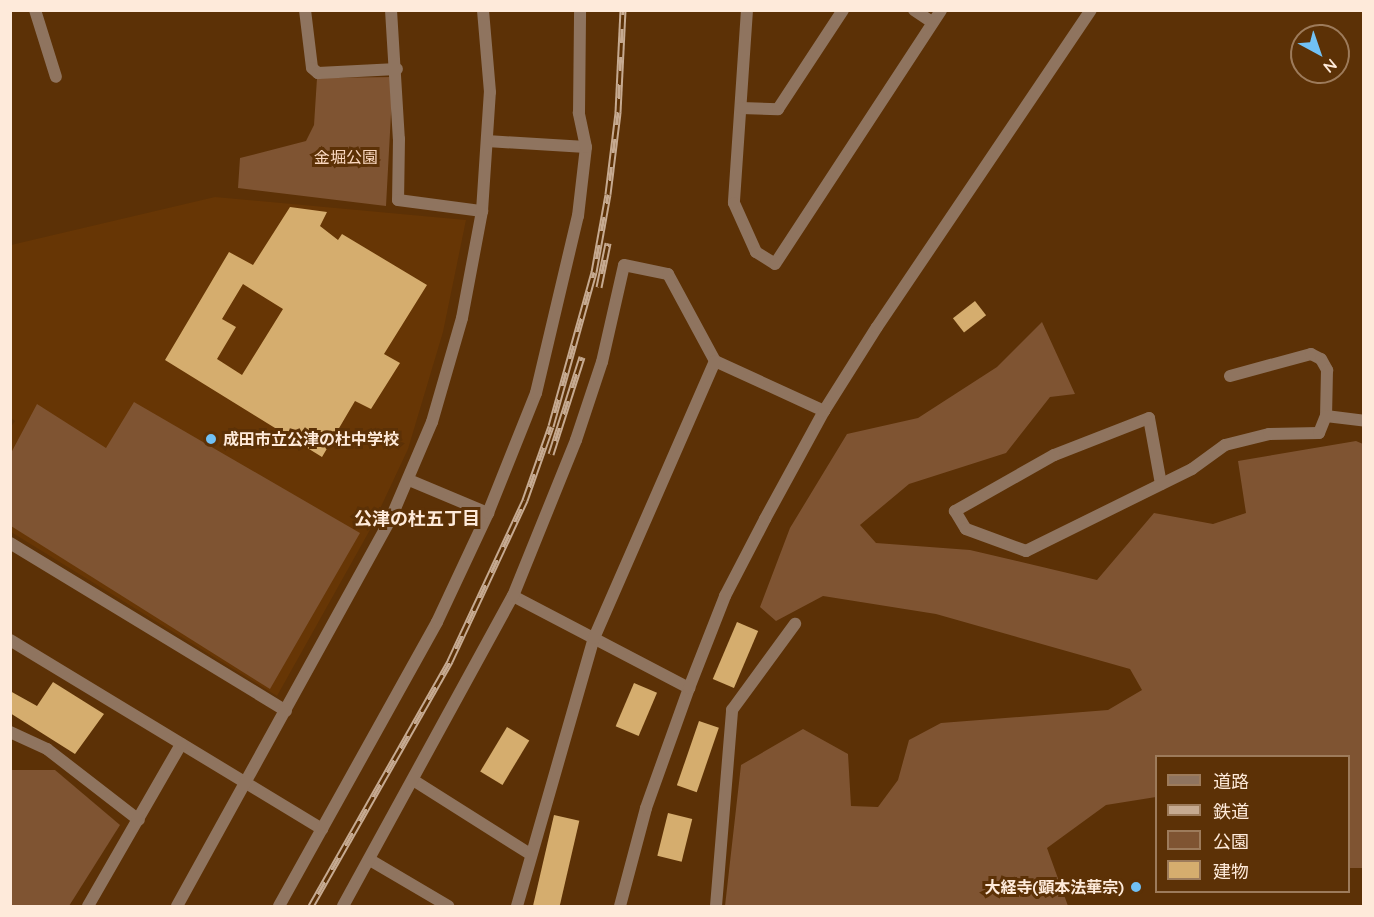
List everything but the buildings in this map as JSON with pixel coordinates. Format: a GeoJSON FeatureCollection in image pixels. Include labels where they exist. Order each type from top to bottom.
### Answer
{"type":"FeatureCollection","features":[{"type":"Feature","properties":{"kind":"street"},"geometry":{"type":"LineString","coordinates":[[35,10],[56,77]]}},
{"type":"Feature","properties":{"kind":"street"},"geometry":{"type":"LineString","coordinates":[[305,10],[312,68],[318,73],[397,69]]}},
{"type":"Feature","properties":{"kind":"street"},"geometry":{"type":"LineString","coordinates":[[391,10],[397,69],[398,200],[482,211]]}},
{"type":"Feature","properties":{"kind":"street"},"geometry":{"type":"LineString","coordinates":[[177,906],[286,711],[409,480],[449,366],[482,211],[490,92],[483,10]]}},
{"type":"Feature","properties":{"kind":"street"},"geometry":{"type":"LineString","coordinates":[[279,906],[437,622],[488,513],[536,393],[568,269],[586,147],[579,113],[580,10]]}},
{"type":"Feature","properties":{"kind":"street"},"geometry":{"type":"LineString","coordinates":[[747,10],[734,203],[756,252],[775,264],[941,10]]}},
{"type":"Feature","properties":{"kind":"street"},"geometry":{"type":"LineString","coordinates":[[741,108],[778,109],[843,10]]}},
{"type":"Feature","properties":{"kind":"street"},"geometry":{"type":"LineString","coordinates":[[914,10],[932,22]]}},
{"type":"Feature","properties":{"kind":"street"},"geometry":{"type":"LineString","coordinates":[[620,906],[646,808],[725,596],[824,411],[1091,10]]}},
{"type":"Feature","properties":{"kind":"street"},"geometry":{"type":"LineString","coordinates":[[486,141],[586,147]]}},
{"type":"Feature","properties":{"kind":"street"},"geometry":{"type":"LineString","coordinates":[[343,906],[513,596],[576,440],[602,362],[624,265],[668,274],[715,361],[824,411]]}},
{"type":"Feature","properties":{"kind":"street"},"geometry":{"type":"LineString","coordinates":[[1161,484],[1149,418],[1054,455],[955,511],[966,529],[1026,551],[1192,469],[1225,445],[1269,434],[1319,433],[1326,416],[1328,370],[1321,359],[1311,354],[1230,376]]}},
{"type":"Feature","properties":{"kind":"street"},"geometry":{"type":"LineString","coordinates":[[517,906],[530,854],[594,638],[715,361]]}},
{"type":"Feature","properties":{"kind":"street"},"geometry":{"type":"LineString","coordinates":[[1326,416],[1364,421]]}},
{"type":"Feature","properties":{"kind":"street"},"geometry":{"type":"LineString","coordinates":[[409,480],[488,513]]}},
{"type":"Feature","properties":{"kind":"street"},"geometry":{"type":"LineString","coordinates":[[10,543],[286,711]]}},
{"type":"Feature","properties":{"kind":"street"},"geometry":{"type":"LineString","coordinates":[[513,596],[689,688]]}},
{"type":"Feature","properties":{"kind":"street"},"geometry":{"type":"LineString","coordinates":[[716,906],[732,710],[795,624]]}},
{"type":"Feature","properties":{"kind":"street"},"geometry":{"type":"LineString","coordinates":[[10,640],[322,829]]}},
{"type":"Feature","properties":{"kind":"street"},"geometry":{"type":"LineString","coordinates":[[10,732],[47,749],[139,819]]}},
{"type":"Feature","properties":{"kind":"street"},"geometry":{"type":"LineString","coordinates":[[88,906],[180,744]]}},
{"type":"Feature","properties":{"kind":"street"},"geometry":{"type":"LineString","coordinates":[[413,780],[530,854]]}},
{"type":"Feature","properties":{"kind":"street"},"geometry":{"type":"LineString","coordinates":[[370,860],[430,902],[448,906]]}},
{"type":"Feature","properties":{"kind":"shaded area","name":"成田市立公津の杜中学校"},"geometry":{"type":"Polygon","coordinates":[[[215,197],[466,220],[443,332],[408,449],[371,528],[277,696],[11,532],[10,428],[15,421],[11,418],[11,245],[215,197]]]}},
{"type":"Feature","properties":{"kind":"green space","name":"金堀公園"},"geometry":{"type":"Polygon","coordinates":[[[393,77],[386,206],[238,188],[240,158],[306,141],[314,125],[317,78],[393,77]]]}},
{"type":"Feature","properties":{"kind":"green space"},"geometry":{"type":"Polygon","coordinates":[[[1042,322],[1075,394],[1050,397],[1006,453],[909,484],[860,525],[876,543],[970,550],[1097,580],[1154,513],[1213,524],[1246,513],[1238,461],[1356,441],[1363,444],[1363,868],[1350,868],[1350,755],[1155,755],[1155,797],[1106,805],[1047,848],[1068,906],[725,906],[741,765],[803,729],[848,754],[851,806],[878,807],[898,780],[909,740],[941,723],[1108,710],[1142,690],[1130,669],[936,614],[823,596],[776,621],[760,607],[790,528],[847,434],[918,418],[997,367],[1042,322]]]}},
{"type":"Feature","properties":{"kind":"green space"},"geometry":{"type":"Polygon","coordinates":[[[134,402],[360,533],[270,689],[11,526],[11,453],[37,404],[106,448],[134,402]]]}},
{"type":"Feature","properties":{"kind":"green space"},"geometry":{"type":"Polygon","coordinates":[[[11,770],[55,770],[120,825],[69,906],[11,906],[11,770]]]}},
{"type":"Feature","properties":{"kind":"railway"},"geometry":{"type":"LineString","coordinates":[[311,906],[450,661],[525,500],[551,426],[594,272],[608,194],[618,112],[623,10]]}},
{"type":"Feature","properties":{"kind":"railway"},"geometry":{"type":"LineString","coordinates":[[599,287],[608,243]]}},
{"type":"Feature","properties":{"kind":"railway"},"geometry":{"type":"LineString","coordinates":[[551,454],[582,357]]}},
{"type":"Feature","properties":{"kind":"place","name":"成田市立公津の杜中学校"},"geometry":{"type":"Point","coordinates":[211,439]}},
{"type":"Feature","properties":{"kind":"place","name":"大経寺(顕本法華宗)"},"geometry":{"type":"Point","coordinates":[1136,887]}},
{"type":"Feature","properties":{"kind":"district","name":"公津の杜五丁目"},"geometry":{"type":"Point","coordinates":[417,519]}}]}
